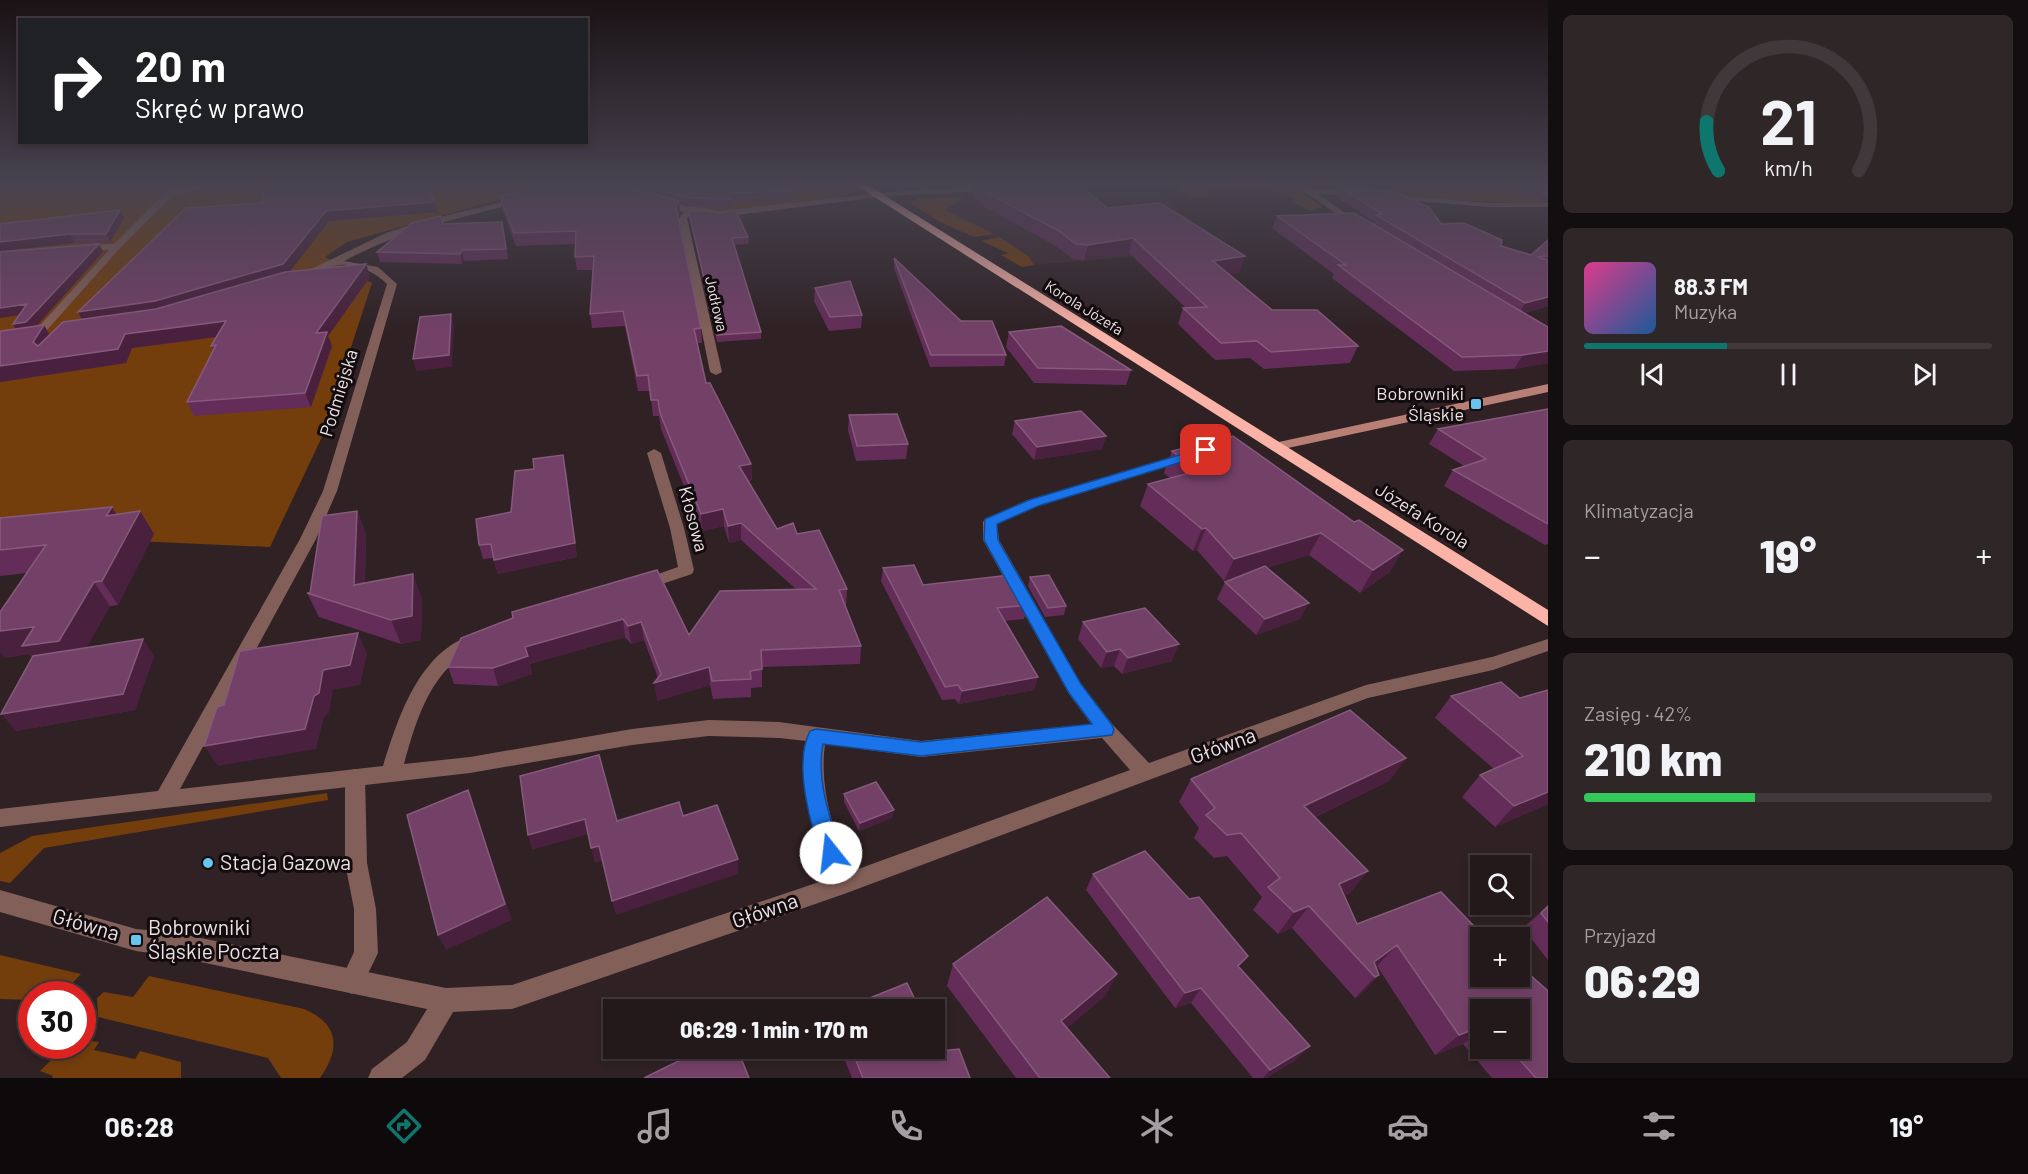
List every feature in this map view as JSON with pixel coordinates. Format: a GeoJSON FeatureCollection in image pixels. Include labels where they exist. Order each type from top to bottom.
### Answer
{"type":"FeatureCollection","features":[{"type":"Feature","properties":{"kind":"highway","name":"Korola Józefa"},"geometry":{"type":"LineString","coordinates":[[934,232],[1274,447]]}},
{"type":"Feature","properties":{"kind":"highway","name":"Józefa Korola"},"geometry":{"type":"LineString","coordinates":[[1274,447],[1548,619]]}},
{"type":"Feature","properties":{"kind":"street"},"geometry":{"type":"LineString","coordinates":[[59,332],[31,336],[131,232]]}},
{"type":"Feature","properties":{"kind":"street"},"geometry":{"type":"LineString","coordinates":[[294,279],[338,263],[372,242],[399,232]]}},
{"type":"Feature","properties":{"kind":"street","name":"Jodłowa"},"geometry":{"type":"LineString","coordinates":[[685,232],[716,372]]}},
{"type":"Feature","properties":{"kind":"street"},"geometry":{"type":"LineString","coordinates":[[75,248],[116,247]]}},
{"type":"Feature","properties":{"kind":"street","name":"Podmiejska"},"geometry":{"type":"LineString","coordinates":[[165,798],[308,540],[330,490],[392,284],[383,271],[364,265],[338,263]]}},
{"type":"Feature","properties":{"kind":"street"},"geometry":{"type":"LineString","coordinates":[[1274,447],[1548,388]]}},
{"type":"Feature","properties":{"kind":"street"},"geometry":{"type":"LineString","coordinates":[[1146,774],[1106,730],[1075,689],[991,540],[990,522],[1033,503],[1205,451]]}},
{"type":"Feature","properties":{"kind":"street","name":"Kłosowa"},"geometry":{"type":"LineString","coordinates":[[633,588],[686,570],[677,528],[654,453]]}},
{"type":"Feature","properties":{"kind":"street"},"geometry":{"type":"LineString","coordinates":[[391,774],[403,736],[430,676],[454,651],[486,635]]}},
{"type":"Feature","properties":{"kind":"street","name":"Główna"},"geometry":{"type":"LineString","coordinates":[[0,901],[136,940],[176,945],[446,1000],[512,997],[844,884],[1366,692],[1493,663],[1548,645]]}},
{"type":"Feature","properties":{"kind":"street"},"geometry":{"type":"LineString","coordinates":[[0,818],[470,765],[632,737],[709,728],[779,730],[921,749],[1106,730]]}},
{"type":"Feature","properties":{"kind":"street"},"geometry":{"type":"LineString","coordinates":[[816,736],[812,759],[814,791],[831,853],[844,884]]}},
{"type":"Feature","properties":{"kind":"street"},"geometry":{"type":"LineString","coordinates":[[352,982],[366,953],[364,909],[356,863],[355,777]]}},
{"type":"Feature","properties":{"kind":"street"},"geometry":{"type":"LineString","coordinates":[[381,1078],[417,1051],[446,1000]]}},
{"type":"Feature","properties":{"kind":"shaded area"},"geometry":{"type":"Polygon","coordinates":[[[0,232],[382,232],[347,242],[325,257],[372,283],[321,439],[270,547],[0,535],[0,232]]]}},
{"type":"Feature","properties":{"kind":"shaded area"},"geometry":{"type":"Polygon","coordinates":[[[963,232],[994,234],[974,237],[963,232]]]}},
{"type":"Feature","properties":{"kind":"shaded area"},"geometry":{"type":"Polygon","coordinates":[[[990,232],[1206,232],[1225,249],[1034,265],[985,235],[993,234],[990,232]]]}},
{"type":"Feature","properties":{"kind":"shaded area"},"geometry":{"type":"Polygon","coordinates":[[[999,237],[1028,256],[1034,265],[1022,267],[1001,255],[1008,253],[981,241],[999,237]]]}},
{"type":"Feature","properties":{"kind":"shaded area"},"geometry":{"type":"Polygon","coordinates":[[[327,793],[328,800],[44,848],[10,883],[0,881],[0,853],[32,836],[327,793]]]}},
{"type":"Feature","properties":{"kind":"shaded area"},"geometry":{"type":"Polygon","coordinates":[[[0,955],[81,974],[74,981],[18,981],[18,1000],[0,999],[0,955]]]}},
{"type":"Feature","properties":{"kind":"shaded area"},"geometry":{"type":"Polygon","coordinates":[[[149,976],[304,1009],[316,1015],[330,1030],[333,1038],[331,1057],[327,1067],[320,1078],[281,1078],[268,1058],[98,1017],[97,998],[104,992],[133,997],[149,976]]]}},
{"type":"Feature","properties":{"kind":"shaded area"},"geometry":{"type":"Polygon","coordinates":[[[96,1050],[135,1059],[140,1051],[181,1062],[181,1078],[52,1078],[53,1076],[40,1071],[52,1059],[96,1059],[96,1050]]]}},
{"type":"Feature","properties":{"kind":"building"},"geometry":{"type":"Polygon","coordinates":[[[0,232],[107,232],[70,234],[0,242],[0,232]]]}},
{"type":"Feature","properties":{"kind":"building"},"geometry":{"type":"Polygon","coordinates":[[[161,232],[309,232],[283,264],[155,301],[78,312],[161,232]]]}},
{"type":"Feature","properties":{"kind":"building"},"geometry":{"type":"Polygon","coordinates":[[[401,232],[504,232],[506,249],[462,250],[460,254],[377,252],[401,232]]]}},
{"type":"Feature","properties":{"kind":"building"},"geometry":{"type":"Polygon","coordinates":[[[576,232],[681,232],[701,328],[694,329],[706,383],[710,383],[751,464],[739,466],[777,529],[793,523],[797,534],[819,530],[847,589],[839,590],[861,646],[761,650],[762,669],[750,671],[751,679],[712,681],[709,667],[654,683],[661,674],[641,622],[628,626],[623,619],[525,647],[528,656],[493,668],[448,667],[461,638],[513,618],[512,612],[657,570],[689,635],[720,591],[816,589],[741,523],[728,526],[723,509],[701,514],[660,413],[658,400],[651,400],[648,375],[637,376],[623,311],[590,314],[594,256],[575,257],[576,232]]]}},
{"type":"Feature","properties":{"kind":"building"},"geometry":{"type":"Polygon","coordinates":[[[693,232],[746,232],[748,237],[732,238],[761,332],[717,335],[693,232]]]}},
{"type":"Feature","properties":{"kind":"building"},"geometry":{"type":"Polygon","coordinates":[[[1061,232],[1207,232],[1245,256],[1213,261],[1272,310],[1317,310],[1358,346],[1271,352],[1257,341],[1221,343],[1183,308],[1207,307],[1133,238],[1088,245],[1076,244],[1061,232]]]}},
{"type":"Feature","properties":{"kind":"building"},"geometry":{"type":"Polygon","coordinates":[[[1300,232],[1387,232],[1548,327],[1548,351],[1523,355],[1462,357],[1338,265],[1346,265],[1300,232]]]}},
{"type":"Feature","properties":{"kind":"building"},"geometry":{"type":"Polygon","coordinates":[[[1405,232],[1485,232],[1502,240],[1501,246],[1531,255],[1548,240],[1548,256],[1537,257],[1548,260],[1548,297],[1525,303],[1405,232]]]}},
{"type":"Feature","properties":{"kind":"building"},"geometry":{"type":"Polygon","coordinates":[[[99,244],[26,322],[13,324],[27,304],[0,308],[0,252],[99,244]]]}},
{"type":"Feature","properties":{"kind":"building"},"geometry":{"type":"Polygon","coordinates":[[[894,258],[961,321],[992,321],[1006,355],[931,355],[894,258]]]}},
{"type":"Feature","properties":{"kind":"building"},"geometry":{"type":"Polygon","coordinates":[[[366,264],[316,333],[327,332],[305,393],[187,402],[216,345],[211,346],[226,321],[125,334],[118,349],[0,366],[1,331],[44,325],[33,342],[38,346],[63,322],[156,309],[285,272],[366,264]]]}},
{"type":"Feature","properties":{"kind":"building"},"geometry":{"type":"Polygon","coordinates":[[[850,281],[862,315],[830,317],[815,288],[850,281]]]}},
{"type":"Feature","properties":{"kind":"building"},"geometry":{"type":"Polygon","coordinates":[[[451,314],[449,355],[413,359],[420,317],[451,314]]]}},
{"type":"Feature","properties":{"kind":"building"},"geometry":{"type":"Polygon","coordinates":[[[1061,326],[1131,370],[1038,368],[1009,332],[1061,326]]]}},
{"type":"Feature","properties":{"kind":"building"},"geometry":{"type":"Polygon","coordinates":[[[1548,409],[1548,524],[1453,470],[1486,459],[1438,429],[1548,409]]]}},
{"type":"Feature","properties":{"kind":"building"},"geometry":{"type":"Polygon","coordinates":[[[1081,411],[1106,436],[1037,447],[1015,421],[1081,411]]]}},
{"type":"Feature","properties":{"kind":"building"},"geometry":{"type":"Polygon","coordinates":[[[897,414],[908,444],[857,446],[849,415],[897,414]]]}},
{"type":"Feature","properties":{"kind":"building"},"geometry":{"type":"Polygon","coordinates":[[[1233,436],[1354,522],[1359,520],[1403,550],[1373,570],[1321,533],[1234,559],[1206,528],[1202,529],[1148,484],[1197,471],[1172,451],[1233,436]]]}},
{"type":"Feature","properties":{"kind":"building"},"geometry":{"type":"Polygon","coordinates":[[[563,455],[575,543],[494,560],[491,544],[479,545],[476,519],[511,512],[515,471],[534,469],[533,459],[563,455]]]}},
{"type":"Feature","properties":{"kind":"building"},"geometry":{"type":"Polygon","coordinates":[[[112,507],[106,516],[140,511],[102,581],[94,582],[59,641],[22,646],[34,627],[0,631],[0,612],[46,545],[0,550],[0,518],[112,507]]]}},
{"type":"Feature","properties":{"kind":"building"},"geometry":{"type":"Polygon","coordinates":[[[357,511],[354,585],[413,574],[412,616],[391,620],[307,593],[310,593],[322,516],[357,511]]]}},
{"type":"Feature","properties":{"kind":"building"},"geometry":{"type":"Polygon","coordinates":[[[914,565],[923,585],[1010,575],[1028,605],[997,608],[1038,677],[962,691],[958,685],[945,687],[883,568],[914,565]]]}},
{"type":"Feature","properties":{"kind":"building"},"geometry":{"type":"Polygon","coordinates":[[[1265,566],[1309,603],[1265,619],[1225,582],[1265,566]]]}},
{"type":"Feature","properties":{"kind":"building"},"geometry":{"type":"Polygon","coordinates":[[[1049,575],[1066,606],[1048,608],[1030,577],[1049,575]]]}},
{"type":"Feature","properties":{"kind":"building"},"geometry":{"type":"Polygon","coordinates":[[[1145,608],[1179,644],[1128,658],[1120,649],[1107,652],[1083,622],[1145,608]]]}},
{"type":"Feature","properties":{"kind":"building"},"geometry":{"type":"Polygon","coordinates":[[[358,633],[350,665],[323,670],[319,693],[314,696],[305,729],[204,746],[217,707],[224,705],[240,651],[358,633]]]}},
{"type":"Feature","properties":{"kind":"building"},"geometry":{"type":"Polygon","coordinates":[[[143,639],[123,694],[1,714],[33,656],[143,639]]]}},
{"type":"Feature","properties":{"kind":"building"},"geometry":{"type":"Polygon","coordinates":[[[1501,682],[1520,698],[1548,690],[1548,792],[1514,806],[1480,775],[1523,756],[1451,696],[1501,682]]]}},
{"type":"Feature","properties":{"kind":"building"},"geometry":{"type":"Polygon","coordinates":[[[1350,710],[1406,758],[1304,806],[1368,871],[1339,884],[1357,924],[1441,892],[1475,927],[1470,927],[1470,987],[1530,987],[1530,975],[1548,991],[1548,1078],[1536,1078],[1519,1059],[1530,1059],[1530,999],[1470,999],[1470,1031],[1459,1035],[1397,945],[1374,962],[1379,975],[1375,977],[1309,906],[1294,912],[1268,887],[1280,878],[1241,833],[1227,835],[1206,815],[1215,808],[1191,779],[1350,710]]]}},
{"type":"Feature","properties":{"kind":"building"},"geometry":{"type":"Polygon","coordinates":[[[599,755],[617,821],[679,802],[683,816],[717,805],[738,859],[612,901],[599,846],[591,848],[585,819],[528,835],[520,776],[599,755]]]}},
{"type":"Feature","properties":{"kind":"building"},"geometry":{"type":"Polygon","coordinates":[[[876,782],[894,810],[860,823],[844,794],[876,782]]]}},
{"type":"Feature","properties":{"kind":"building"},"geometry":{"type":"Polygon","coordinates":[[[468,790],[505,904],[438,935],[407,815],[468,790]]]}},
{"type":"Feature","properties":{"kind":"building"},"geometry":{"type":"Polygon","coordinates":[[[1145,851],[1189,899],[1199,897],[1248,956],[1238,966],[1310,1046],[1270,1070],[1201,988],[1185,993],[1093,874],[1145,851]]]}},
{"type":"Feature","properties":{"kind":"building"},"geometry":{"type":"Polygon","coordinates":[[[1047,897],[1117,974],[1061,1021],[1110,1078],[1040,1078],[953,964],[1047,897]]]}},
{"type":"Feature","properties":{"kind":"building"},"geometry":{"type":"Polygon","coordinates":[[[1548,906],[1548,922],[1541,913],[1548,906]]]}},
{"type":"Feature","properties":{"kind":"building"},"geometry":{"type":"Polygon","coordinates":[[[907,983],[915,999],[867,999],[907,983]]]}},
{"type":"Feature","properties":{"kind":"building"},"geometry":{"type":"Polygon","coordinates":[[[959,1049],[970,1078],[863,1078],[855,1059],[945,1059],[945,1051],[959,1049]]]}},
{"type":"Feature","properties":{"kind":"building"},"geometry":{"type":"Polygon","coordinates":[[[683,1059],[741,1059],[749,1078],[644,1078],[683,1059]]]}},
{"type":"Feature","properties":{"kind":"place","name":"Bobrowniki Śląskie"},"geometry":{"type":"Point","coordinates":[1476,404]}},
{"type":"Feature","properties":{"kind":"place","name":"Stacja Gazowa"},"geometry":{"type":"Point","coordinates":[208,863]}},
{"type":"Feature","properties":{"kind":"place","name":"Bobrowniki Śląskie Poczta"},"geometry":{"type":"Point","coordinates":[136,940]}},
{"type":"Feature","properties":{"kind":"route"},"geometry":{"type":"LineString","coordinates":[[831,853],[814,791],[812,759],[816,736],[921,749],[1106,730],[1075,689],[991,540],[990,522],[1033,503],[1206,450]]}}]}
